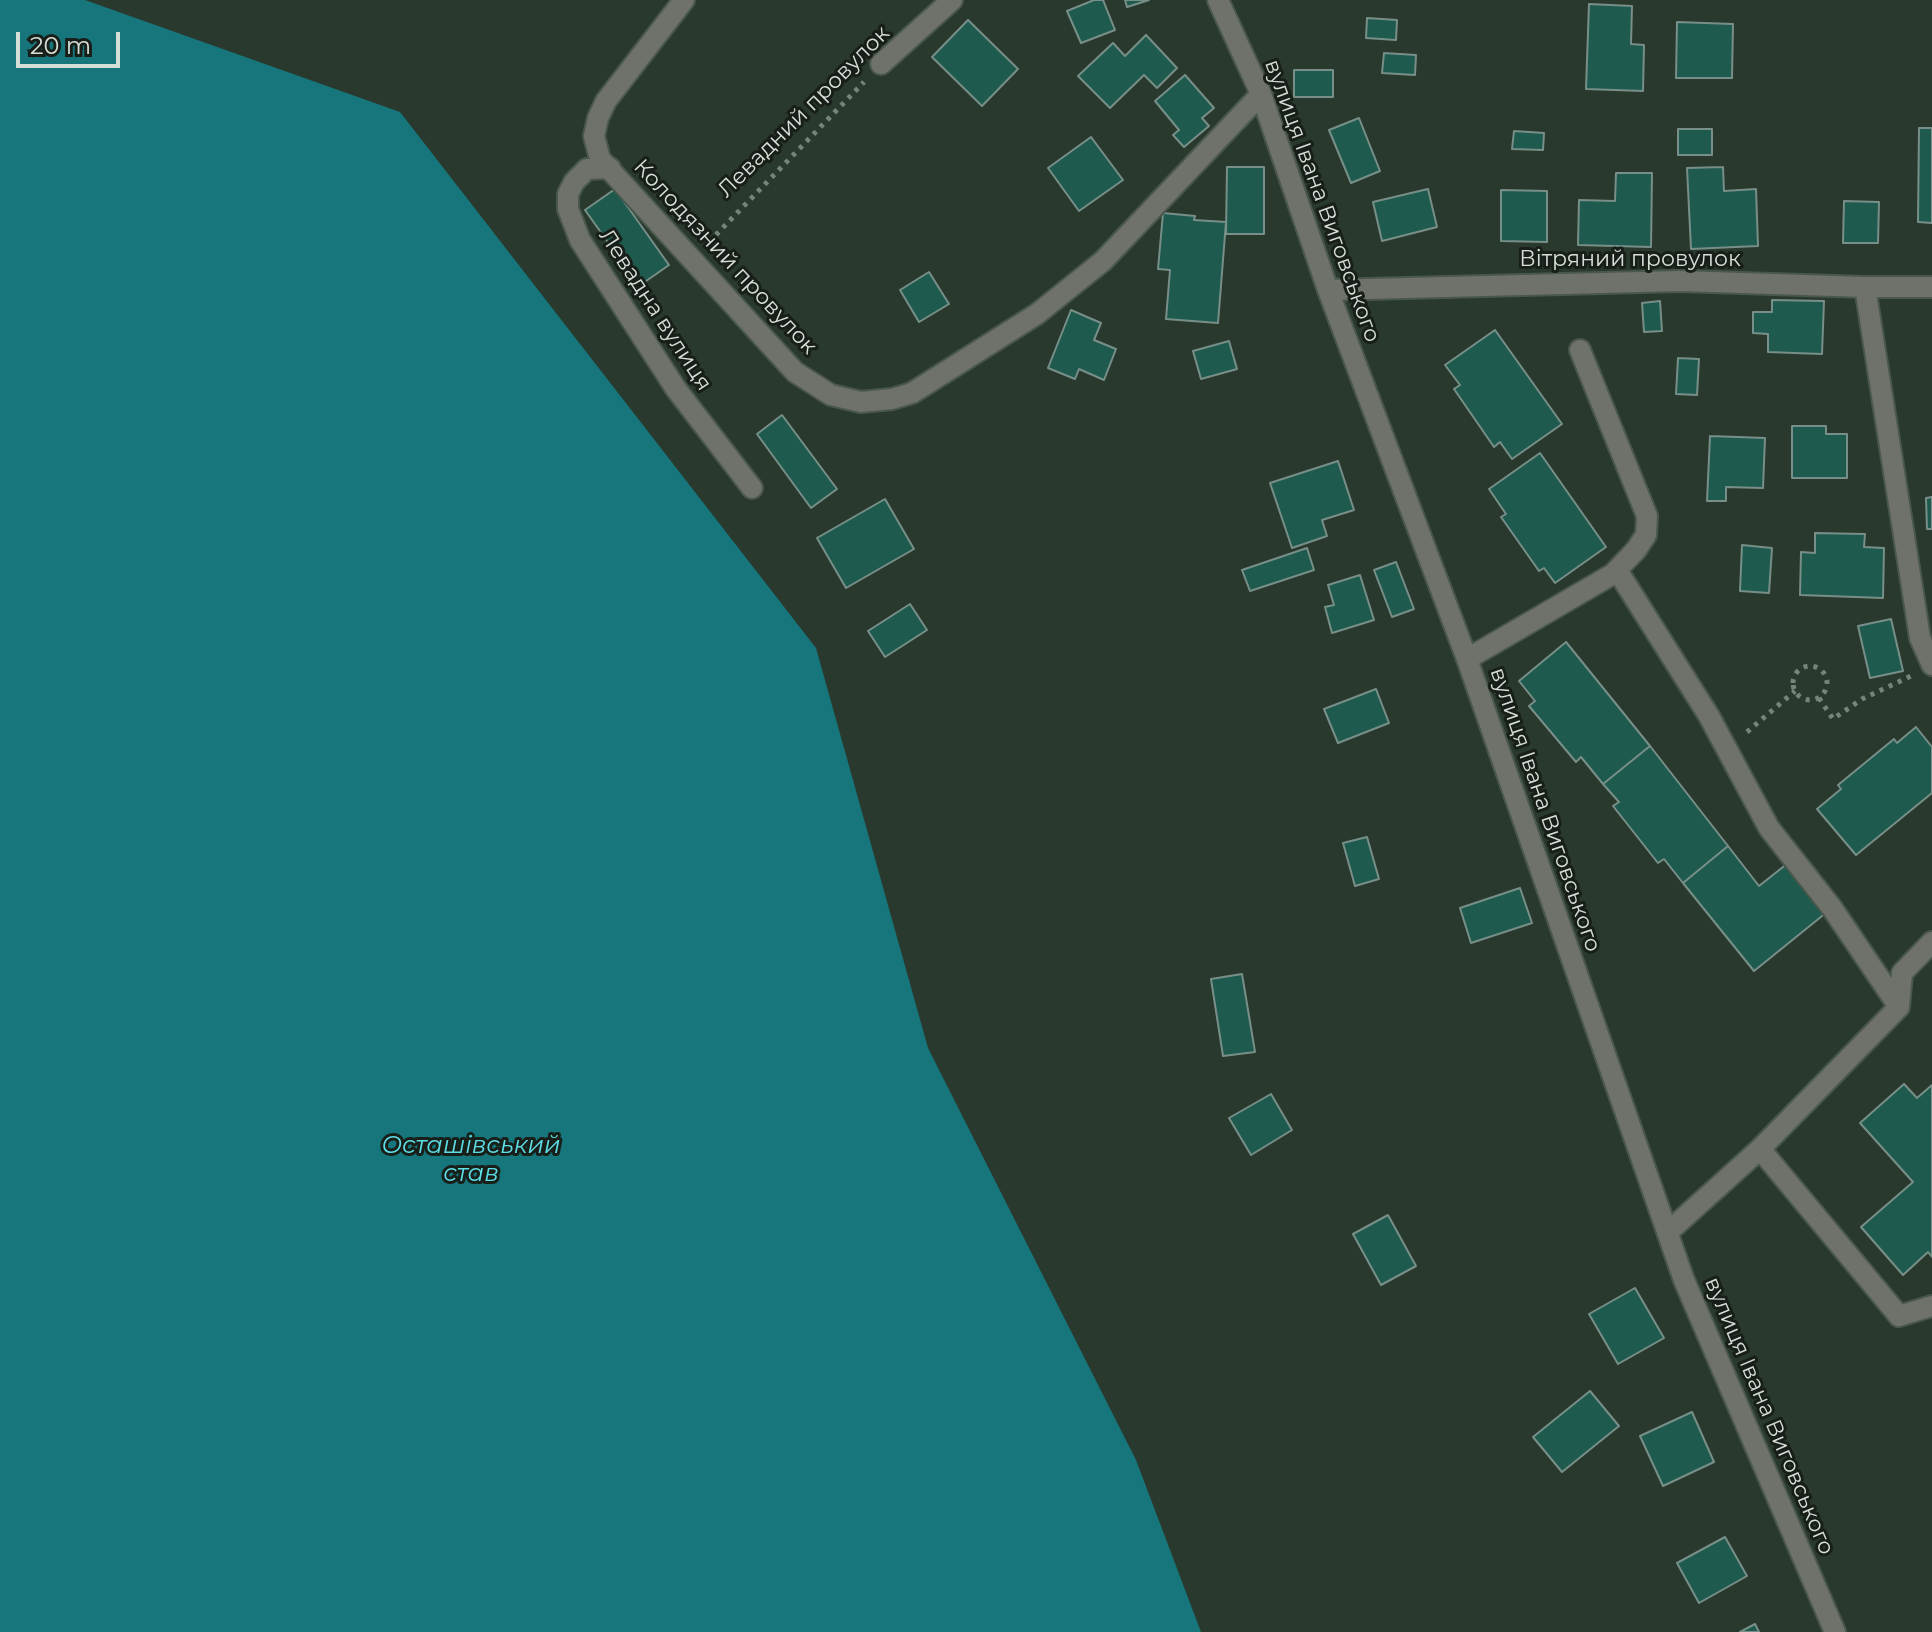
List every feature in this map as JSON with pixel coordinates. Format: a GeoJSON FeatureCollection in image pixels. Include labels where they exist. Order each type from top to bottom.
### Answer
{"type":"FeatureCollection","features":[{"type":"Feature","properties":{"kind":"street","name":"Колодязний провулок"},"geometry":{"type":"LineString","coordinates":[[684,0],[606,101],[594,136],[600,159],[795,372],[831,395],[861,402],[892,399],[912,393],[1037,314],[1103,261],[1261,94]]}},
{"type":"Feature","properties":{"kind":"street","name":"Левадний провулок"},"geometry":{"type":"LineString","coordinates":[[881,64],[952,0]]}},
{"type":"Feature","properties":{"kind":"street","name":"вулиця Івана Виговського"},"geometry":{"type":"LineString","coordinates":[[1218,0],[1261,94],[1328,290],[1467,659],[1684,1280],[1835,1632]]}},
{"type":"Feature","properties":{"kind":"street","name":"Левадна вулиця"},"geometry":{"type":"LineString","coordinates":[[610,168],[587,169],[574,182],[568,194],[568,209],[580,240],[676,389],[752,488]]}},
{"type":"Feature","properties":{"kind":"street","name":"Вітряний провулок"},"geometry":{"type":"LineString","coordinates":[[1328,290],[1680,281],[1932,287]]}},
{"type":"Feature","properties":{"kind":"street"},"geometry":{"type":"LineString","coordinates":[[1865,287],[1924,670]]}},
{"type":"Feature","properties":{"kind":"street"},"geometry":{"type":"LineString","coordinates":[[1467,659],[1617,570],[1646,535],[1647,516],[1580,350]]}},
{"type":"Feature","properties":{"kind":"street"},"geometry":{"type":"LineString","coordinates":[[1617,570],[1709,716],[1769,828],[1832,908],[1899,1007]]}},
{"type":"Feature","properties":{"kind":"street"},"geometry":{"type":"LineString","coordinates":[[1668,1232],[1760,1149],[1899,1007],[1902,973],[1932,942]]}},
{"type":"Feature","properties":{"kind":"street"},"geometry":{"type":"LineString","coordinates":[[1760,1149],[1899,1316],[1932,1306]]}},
{"type":"Feature","properties":{"kind":"path","name":"Левадний провулок"},"geometry":{"type":"LineString","coordinates":[[692,260],[881,64]]}},
{"type":"Feature","properties":{"kind":"path"},"geometry":{"type":"LineString","coordinates":[[1813,667],[1823,673],[1827,683],[1819,698],[1803,699],[1795,691],[1794,676],[1802,668],[1813,667]]}},
{"type":"Feature","properties":{"kind":"path"},"geometry":{"type":"LineString","coordinates":[[1819,698],[1833,719],[1889,684],[1924,670]]}},
{"type":"Feature","properties":{"kind":"path"},"geometry":{"type":"LineString","coordinates":[[1740,738],[1795,691]]}},
{"type":"Feature","properties":{"kind":"water","name":"Осташівський став"},"geometry":{"type":"Polygon","coordinates":[[[0,0],[85,0],[400,112],[816,648],[928,1048],[1136,1460],[1201,1632],[0,1632],[0,0]]]}},
{"type":"Feature","properties":{"kind":"building"},"geometry":{"type":"Polygon","coordinates":[[[1094,0],[1103,0],[1115,30],[1081,43],[1067,11],[1094,0]]]}},
{"type":"Feature","properties":{"kind":"building"},"geometry":{"type":"Polygon","coordinates":[[[1125,0],[1149,0],[1127,7],[1125,0]]]}},
{"type":"Feature","properties":{"kind":"building"},"geometry":{"type":"Polygon","coordinates":[[[1589,4],[1632,6],[1631,44],[1644,45],[1643,91],[1586,89],[1589,4]]]}},
{"type":"Feature","properties":{"kind":"building"},"geometry":{"type":"Polygon","coordinates":[[[1367,18],[1397,20],[1396,40],[1366,38],[1367,18]]]}},
{"type":"Feature","properties":{"kind":"building"},"geometry":{"type":"Polygon","coordinates":[[[968,20],[1018,69],[982,106],[932,57],[968,20]]]}},
{"type":"Feature","properties":{"kind":"building"},"geometry":{"type":"Polygon","coordinates":[[[1677,22],[1733,24],[1732,78],[1676,78],[1677,22]]]}},
{"type":"Feature","properties":{"kind":"building"},"geometry":{"type":"Polygon","coordinates":[[[1146,35],[1177,68],[1157,88],[1144,75],[1110,108],[1078,76],[1113,43],[1125,56],[1146,35]]]}},
{"type":"Feature","properties":{"kind":"building"},"geometry":{"type":"Polygon","coordinates":[[[1384,53],[1416,55],[1415,75],[1382,73],[1384,53]]]}},
{"type":"Feature","properties":{"kind":"building"},"geometry":{"type":"Polygon","coordinates":[[[1294,70],[1333,70],[1333,97],[1294,97],[1294,70]]]}},
{"type":"Feature","properties":{"kind":"building"},"geometry":{"type":"Polygon","coordinates":[[[1185,75],[1214,108],[1202,118],[1209,126],[1184,147],[1173,135],[1179,130],[1155,101],[1185,75]]]}},
{"type":"Feature","properties":{"kind":"building"},"geometry":{"type":"Polygon","coordinates":[[[1359,118],[1380,171],[1351,183],[1329,130],[1359,118]]]}},
{"type":"Feature","properties":{"kind":"building"},"geometry":{"type":"Polygon","coordinates":[[[1919,128],[1932,128],[1932,223],[1918,222],[1919,128]]]}},
{"type":"Feature","properties":{"kind":"building"},"geometry":{"type":"Polygon","coordinates":[[[1678,129],[1712,129],[1712,155],[1678,155],[1678,129]]]}},
{"type":"Feature","properties":{"kind":"building"},"geometry":{"type":"Polygon","coordinates":[[[1514,131],[1544,133],[1543,150],[1512,149],[1514,131]]]}},
{"type":"Feature","properties":{"kind":"building"},"geometry":{"type":"Polygon","coordinates":[[[1091,137],[1123,180],[1079,211],[1048,168],[1091,137]]]}},
{"type":"Feature","properties":{"kind":"building"},"geometry":{"type":"Polygon","coordinates":[[[1227,167],[1264,167],[1264,234],[1226,234],[1227,167]]]}},
{"type":"Feature","properties":{"kind":"building"},"geometry":{"type":"Polygon","coordinates":[[[1723,167],[1724,191],[1756,189],[1758,246],[1691,249],[1687,168],[1723,167]]]}},
{"type":"Feature","properties":{"kind":"building"},"geometry":{"type":"Polygon","coordinates":[[[1616,173],[1652,173],[1651,247],[1578,245],[1579,200],[1615,201],[1616,173]]]}},
{"type":"Feature","properties":{"kind":"building"},"geometry":{"type":"Polygon","coordinates":[[[615,189],[669,265],[639,286],[585,210],[615,189]]]}},
{"type":"Feature","properties":{"kind":"building"},"geometry":{"type":"Polygon","coordinates":[[[1428,189],[1437,227],[1382,241],[1373,202],[1428,189]]]}},
{"type":"Feature","properties":{"kind":"building"},"geometry":{"type":"Polygon","coordinates":[[[1501,190],[1547,191],[1547,242],[1501,241],[1501,190]]]}},
{"type":"Feature","properties":{"kind":"building"},"geometry":{"type":"Polygon","coordinates":[[[1844,201],[1879,202],[1878,243],[1843,243],[1844,201]]]}},
{"type":"Feature","properties":{"kind":"building"},"geometry":{"type":"Polygon","coordinates":[[[1163,213],[1195,216],[1194,220],[1226,222],[1218,323],[1166,319],[1170,270],[1158,269],[1163,213]]]}},
{"type":"Feature","properties":{"kind":"building"},"geometry":{"type":"Polygon","coordinates":[[[929,272],[949,304],[919,322],[900,290],[929,272]]]}},
{"type":"Feature","properties":{"kind":"building"},"geometry":{"type":"Polygon","coordinates":[[[1772,300],[1824,301],[1822,354],[1768,352],[1768,334],[1753,333],[1753,312],[1772,312],[1772,300]]]}},
{"type":"Feature","properties":{"kind":"building"},"geometry":{"type":"Polygon","coordinates":[[[1660,301],[1662,331],[1644,332],[1642,303],[1660,301]]]}},
{"type":"Feature","properties":{"kind":"building"},"geometry":{"type":"Polygon","coordinates":[[[1071,310],[1101,323],[1094,340],[1116,349],[1104,380],[1079,369],[1075,379],[1048,368],[1071,310]]]}},
{"type":"Feature","properties":{"kind":"building"},"geometry":{"type":"Polygon","coordinates":[[[1495,330],[1562,424],[1512,459],[1500,442],[1494,447],[1454,389],[1460,385],[1445,365],[1495,330]]]}},
{"type":"Feature","properties":{"kind":"building"},"geometry":{"type":"Polygon","coordinates":[[[1229,341],[1237,369],[1201,379],[1193,351],[1229,341]]]}},
{"type":"Feature","properties":{"kind":"building"},"geometry":{"type":"Polygon","coordinates":[[[1678,358],[1699,359],[1697,395],[1676,394],[1678,358]]]}},
{"type":"Feature","properties":{"kind":"building"},"geometry":{"type":"Polygon","coordinates":[[[782,415],[837,489],[811,508],[757,434],[782,415]]]}},
{"type":"Feature","properties":{"kind":"building"},"geometry":{"type":"Polygon","coordinates":[[[1792,426],[1826,426],[1826,434],[1847,434],[1847,478],[1792,478],[1792,426]]]}},
{"type":"Feature","properties":{"kind":"building"},"geometry":{"type":"Polygon","coordinates":[[[1710,436],[1765,438],[1763,488],[1726,487],[1726,501],[1707,501],[1710,436]]]}},
{"type":"Feature","properties":{"kind":"building"},"geometry":{"type":"Polygon","coordinates":[[[1540,453],[1606,547],[1555,583],[1544,568],[1539,571],[1501,517],[1506,514],[1489,489],[1540,453]]]}},
{"type":"Feature","properties":{"kind":"building"},"geometry":{"type":"Polygon","coordinates":[[[1338,461],[1354,510],[1322,520],[1327,536],[1292,548],[1270,483],[1338,461]]]}},
{"type":"Feature","properties":{"kind":"building"},"geometry":{"type":"Polygon","coordinates":[[[1932,497],[1932,529],[1927,529],[1926,498],[1932,497]]]}},
{"type":"Feature","properties":{"kind":"building"},"geometry":{"type":"Polygon","coordinates":[[[885,499],[914,549],[846,588],[817,538],[885,499]]]}},
{"type":"Feature","properties":{"kind":"building"},"geometry":{"type":"Polygon","coordinates":[[[1815,533],[1865,534],[1864,547],[1884,548],[1883,598],[1800,595],[1801,552],[1815,553],[1815,533]]]}},
{"type":"Feature","properties":{"kind":"building"},"geometry":{"type":"Polygon","coordinates":[[[1742,545],[1772,548],[1769,593],[1740,591],[1742,545]]]}},
{"type":"Feature","properties":{"kind":"building"},"geometry":{"type":"Polygon","coordinates":[[[1307,548],[1314,570],[1250,591],[1242,570],[1307,548]]]}},
{"type":"Feature","properties":{"kind":"building"},"geometry":{"type":"Polygon","coordinates":[[[1396,562],[1414,609],[1392,617],[1374,570],[1396,562]]]}},
{"type":"Feature","properties":{"kind":"building"},"geometry":{"type":"Polygon","coordinates":[[[1360,575],[1374,620],[1332,633],[1325,607],[1334,605],[1328,585],[1360,575]]]}},
{"type":"Feature","properties":{"kind":"building"},"geometry":{"type":"Polygon","coordinates":[[[910,604],[927,630],[885,657],[868,631],[910,604]]]}},
{"type":"Feature","properties":{"kind":"building"},"geometry":{"type":"Polygon","coordinates":[[[1891,619],[1903,671],[1870,678],[1858,626],[1891,619]]]}},
{"type":"Feature","properties":{"kind":"building"},"geometry":{"type":"Polygon","coordinates":[[[1566,642],[1650,746],[1603,784],[1581,757],[1576,762],[1529,706],[1535,701],[1519,681],[1566,642]]]}},
{"type":"Feature","properties":{"kind":"building"},"geometry":{"type":"Polygon","coordinates":[[[1376,689],[1389,723],[1338,743],[1324,709],[1376,689]]]}},
{"type":"Feature","properties":{"kind":"building"},"geometry":{"type":"Polygon","coordinates":[[[1916,727],[1932,747],[1932,793],[1856,855],[1817,809],[1841,789],[1838,785],[1894,739],[1897,743],[1916,727]]]}},
{"type":"Feature","properties":{"kind":"building"},"geometry":{"type":"Polygon","coordinates":[[[1650,746],[1728,846],[1683,883],[1664,859],[1658,863],[1613,806],[1619,802],[1603,784],[1650,746]]]}},
{"type":"Feature","properties":{"kind":"building"},"geometry":{"type":"Polygon","coordinates":[[[1367,837],[1379,879],[1355,886],[1343,843],[1367,837]]]}},
{"type":"Feature","properties":{"kind":"building"},"geometry":{"type":"Polygon","coordinates":[[[1728,846],[1759,886],[1788,863],[1827,912],[1754,971],[1683,883],[1728,846]]]}},
{"type":"Feature","properties":{"kind":"building"},"geometry":{"type":"Polygon","coordinates":[[[1520,888],[1532,923],[1471,943],[1460,908],[1520,888]]]}},
{"type":"Feature","properties":{"kind":"building"},"geometry":{"type":"Polygon","coordinates":[[[1242,974],[1255,1052],[1223,1056],[1211,979],[1242,974]]]}},
{"type":"Feature","properties":{"kind":"building"},"geometry":{"type":"Polygon","coordinates":[[[1904,1084],[1917,1098],[1932,1085],[1932,1257],[1928,1252],[1903,1275],[1861,1227],[1913,1182],[1860,1123],[1904,1084]]]}},
{"type":"Feature","properties":{"kind":"building"},"geometry":{"type":"Polygon","coordinates":[[[1271,1094],[1292,1130],[1251,1155],[1229,1118],[1271,1094]]]}},
{"type":"Feature","properties":{"kind":"building"},"geometry":{"type":"Polygon","coordinates":[[[1388,1215],[1416,1266],[1381,1285],[1353,1234],[1388,1215]]]}},
{"type":"Feature","properties":{"kind":"building"},"geometry":{"type":"Polygon","coordinates":[[[1635,1288],[1664,1338],[1618,1364],[1589,1314],[1635,1288]]]}},
{"type":"Feature","properties":{"kind":"building"},"geometry":{"type":"Polygon","coordinates":[[[1590,1391],[1619,1426],[1562,1472],[1533,1437],[1590,1391]]]}},
{"type":"Feature","properties":{"kind":"building"},"geometry":{"type":"Polygon","coordinates":[[[1692,1412],[1714,1462],[1663,1486],[1640,1436],[1692,1412]]]}},
{"type":"Feature","properties":{"kind":"building"},"geometry":{"type":"Polygon","coordinates":[[[1725,1537],[1747,1576],[1699,1603],[1677,1563],[1725,1537]]]}},
{"type":"Feature","properties":{"kind":"building"},"geometry":{"type":"Polygon","coordinates":[[[1755,1624],[1759,1632],[1740,1632],[1755,1624]]]}}]}
